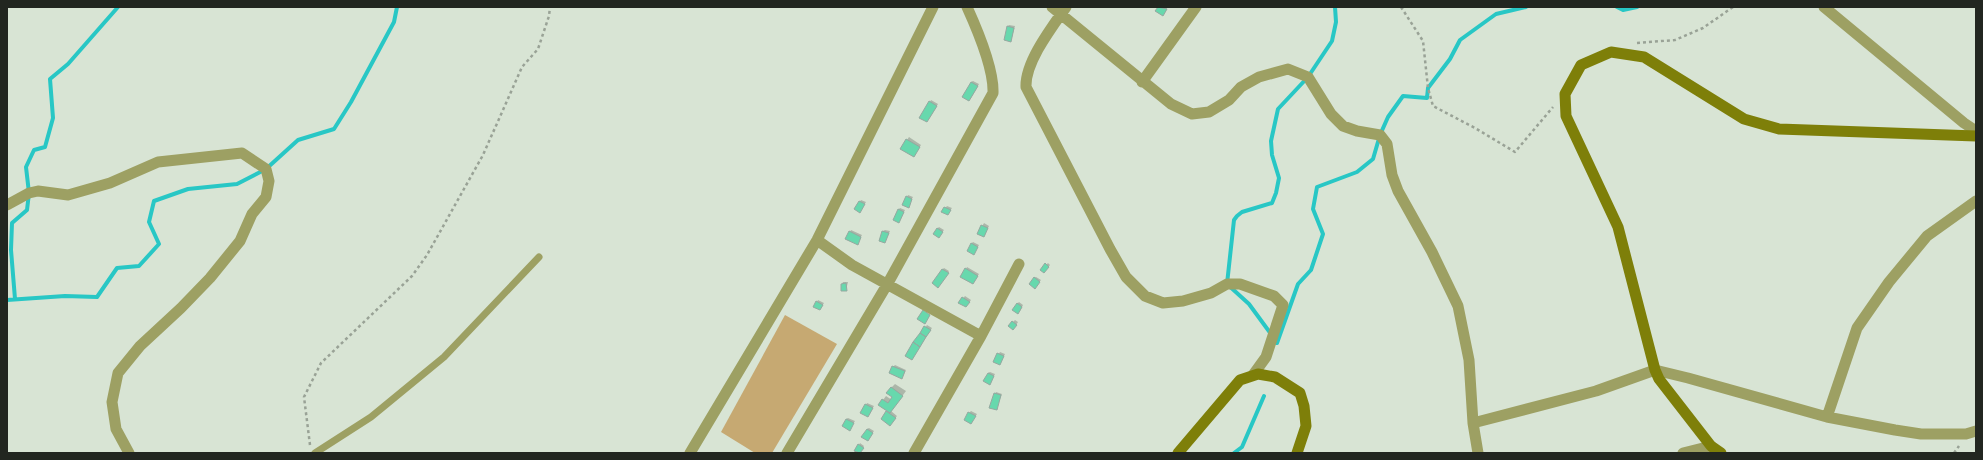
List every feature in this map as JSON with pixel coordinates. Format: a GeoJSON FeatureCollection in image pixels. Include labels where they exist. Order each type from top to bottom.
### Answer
{"type":"FeatureCollection","features":[{"type":"Feature","properties":{"kind":"main road"},"geometry":{"type":"LineString","coordinates":[[1721,453],[1712,446],[1659,379],[1655,370],[1618,227],[1566,116],[1565,94],[1581,65],[1611,52],[1644,57],[1744,119],[1779,129],[1976,136]]}},
{"type":"Feature","properties":{"kind":"main road"},"geometry":{"type":"LineString","coordinates":[[1178,453],[1229,391],[1240,380],[1256,375],[1275,378],[1300,392],[1304,406],[1306,426],[1297,453]]}},
{"type":"Feature","properties":{"kind":"street"},"geometry":{"type":"LineString","coordinates":[[690,453],[817,240],[933,7]]}},
{"type":"Feature","properties":{"kind":"street"},"geometry":{"type":"LineString","coordinates":[[787,453],[888,283],[993,93],[994,82],[967,7]]}},
{"type":"Feature","properties":{"kind":"street"},"geometry":{"type":"LineString","coordinates":[[1052,7],[1064,10],[1142,82],[1171,104],[1192,114],[1209,112],[1230,100],[1241,87],[1259,77],[1288,69],[1308,77],[1331,114],[1343,126],[1357,131],[1380,134],[1388,144],[1392,175],[1398,191],[1432,252],[1458,306],[1468,360],[1473,423],[1478,453]]}},
{"type":"Feature","properties":{"kind":"street"},"geometry":{"type":"LineString","coordinates":[[1142,82],[1196,7]]}},
{"type":"Feature","properties":{"kind":"street"},"geometry":{"type":"LineString","coordinates":[[1824,7],[1964,123],[1976,131]]}},
{"type":"Feature","properties":{"kind":"street"},"geometry":{"type":"LineString","coordinates":[[1064,10],[1029,66],[1025,78],[1026,87],[1110,249],[1126,277],[1145,296],[1154,301],[1163,303],[1183,301],[1211,293],[1227,284],[1240,284],[1274,296],[1280,301],[1283,306],[1266,357],[1256,375]]}},
{"type":"Feature","properties":{"kind":"street"},"geometry":{"type":"LineString","coordinates":[[7,205],[29,193],[38,191],[68,195],[110,183],[158,162],[242,153],[266,169],[269,181],[266,197],[252,214],[240,241],[210,278],[181,308],[140,346],[118,373],[112,402],[116,428],[129,453]]}},
{"type":"Feature","properties":{"kind":"street"},"geometry":{"type":"LineString","coordinates":[[1827,417],[1857,328],[1884,288],[1927,236],[1976,201]]}},
{"type":"Feature","properties":{"kind":"street"},"geometry":{"type":"LineString","coordinates":[[817,240],[852,265],[888,283],[981,336]]}},
{"type":"Feature","properties":{"kind":"street"},"geometry":{"type":"LineString","coordinates":[[914,453],[981,336],[1019,264]]}},
{"type":"Feature","properties":{"kind":"street"},"geometry":{"type":"LineString","coordinates":[[1473,423],[1596,391],[1655,370],[1827,417],[1921,434],[1966,434],[1976,431]]}},
{"type":"Feature","properties":{"kind":"street"},"geometry":{"type":"LineString","coordinates":[[1683,453],[1712,446]]}},
{"type":"Feature","properties":{"kind":"lane"},"geometry":{"type":"LineString","coordinates":[[315,453],[371,417],[444,358],[539,257]]}},
{"type":"Feature","properties":{"kind":"path"},"geometry":{"type":"LineString","coordinates":[[310,446],[304,397],[321,363],[412,276],[426,255],[483,155],[522,67],[538,49],[549,16],[550,7]]}},
{"type":"Feature","properties":{"kind":"path"},"geometry":{"type":"LineString","coordinates":[[1401,7],[1423,41],[1428,88],[1433,106],[1475,128],[1515,152],[1565,94]]}},
{"type":"Feature","properties":{"kind":"path"},"geometry":{"type":"LineString","coordinates":[[1636,43],[1676,40],[1704,28],[1733,7]]}},
{"type":"Feature","properties":{"kind":"shaded area"},"geometry":{"type":"Polygon","coordinates":[[[785,315],[837,344],[772,453],[755,453],[721,432],[785,315]]]}},
{"type":"Feature","properties":{"kind":"building"},"geometry":{"type":"Polygon","coordinates":[[[1158,7],[1167,9],[1163,16],[1155,11],[1158,7]]]}},
{"type":"Feature","properties":{"kind":"building"},"geometry":{"type":"Polygon","coordinates":[[[1007,26],[1014,28],[1011,42],[1004,40],[1007,26]]]}},
{"type":"Feature","properties":{"kind":"building"},"geometry":{"type":"Polygon","coordinates":[[[971,82],[978,86],[969,101],[962,97],[971,82]]]}},
{"type":"Feature","properties":{"kind":"building"},"geometry":{"type":"Polygon","coordinates":[[[929,101],[937,106],[927,122],[919,118],[929,101]]]}},
{"type":"Feature","properties":{"kind":"building"},"geometry":{"type":"Polygon","coordinates":[[[906,139],[920,147],[914,157],[900,149],[906,139]]]}},
{"type":"Feature","properties":{"kind":"building"},"geometry":{"type":"Polygon","coordinates":[[[906,196],[912,199],[909,208],[902,205],[906,196]]]}},
{"type":"Feature","properties":{"kind":"building"},"geometry":{"type":"Polygon","coordinates":[[[859,201],[865,204],[860,213],[854,209],[859,201]]]}},
{"type":"Feature","properties":{"kind":"building"},"geometry":{"type":"Polygon","coordinates":[[[944,207],[951,210],[948,215],[941,212],[944,207]]]}},
{"type":"Feature","properties":{"kind":"building"},"geometry":{"type":"Polygon","coordinates":[[[898,209],[904,212],[899,223],[893,220],[898,209]]]}},
{"type":"Feature","properties":{"kind":"building"},"geometry":{"type":"Polygon","coordinates":[[[981,225],[988,228],[984,237],[977,234],[981,225]]]}},
{"type":"Feature","properties":{"kind":"building"},"geometry":{"type":"Polygon","coordinates":[[[937,228],[943,232],[939,238],[933,234],[937,228]]]}},
{"type":"Feature","properties":{"kind":"building"},"geometry":{"type":"Polygon","coordinates":[[[849,231],[861,237],[858,245],[845,239],[849,231]]]}},
{"type":"Feature","properties":{"kind":"building"},"geometry":{"type":"Polygon","coordinates":[[[882,231],[889,233],[885,243],[879,241],[882,231]]]}},
{"type":"Feature","properties":{"kind":"building"},"geometry":{"type":"Polygon","coordinates":[[[971,243],[978,247],[974,255],[967,251],[971,243]]]}},
{"type":"Feature","properties":{"kind":"building"},"geometry":{"type":"Polygon","coordinates":[[[1045,263],[1049,267],[1044,273],[1040,270],[1045,263]]]}},
{"type":"Feature","properties":{"kind":"building"},"geometry":{"type":"Polygon","coordinates":[[[965,268],[978,276],[973,284],[960,277],[965,268]]]}},
{"type":"Feature","properties":{"kind":"building"},"geometry":{"type":"Polygon","coordinates":[[[942,269],[949,273],[938,288],[932,283],[942,269]]]}},
{"type":"Feature","properties":{"kind":"building"},"geometry":{"type":"Polygon","coordinates":[[[1034,277],[1040,282],[1035,289],[1029,284],[1034,277]]]}},
{"type":"Feature","properties":{"kind":"building"},"geometry":{"type":"Polygon","coordinates":[[[846,283],[847,291],[841,291],[841,284],[846,283]]]}},
{"type":"Feature","properties":{"kind":"building"},"geometry":{"type":"Polygon","coordinates":[[[962,297],[970,302],[966,307],[958,303],[962,297]]]}},
{"type":"Feature","properties":{"kind":"building"},"geometry":{"type":"Polygon","coordinates":[[[816,301],[823,305],[820,310],[813,307],[816,301]]]}},
{"type":"Feature","properties":{"kind":"building"},"geometry":{"type":"Polygon","coordinates":[[[1017,303],[1022,307],[1018,314],[1012,310],[1017,303]]]}},
{"type":"Feature","properties":{"kind":"building"},"geometry":{"type":"Polygon","coordinates":[[[923,310],[930,315],[925,324],[917,319],[923,310]]]}},
{"type":"Feature","properties":{"kind":"building"},"geometry":{"type":"Polygon","coordinates":[[[1012,321],[1017,325],[1013,330],[1008,326],[1012,321]]]}},
{"type":"Feature","properties":{"kind":"building"},"geometry":{"type":"Polygon","coordinates":[[[924,326],[931,330],[926,337],[920,333],[924,326]]]}},
{"type":"Feature","properties":{"kind":"building"},"geometry":{"type":"Polygon","coordinates":[[[920,333],[926,337],[920,347],[913,342],[920,333]]]}},
{"type":"Feature","properties":{"kind":"building"},"geometry":{"type":"Polygon","coordinates":[[[913,342],[920,347],[912,360],[905,356],[913,342]]]}},
{"type":"Feature","properties":{"kind":"building"},"geometry":{"type":"Polygon","coordinates":[[[997,353],[1004,356],[1000,365],[993,362],[997,353]]]}},
{"type":"Feature","properties":{"kind":"building"},"geometry":{"type":"Polygon","coordinates":[[[892,366],[905,371],[902,379],[889,373],[892,366]]]}},
{"type":"Feature","properties":{"kind":"building"},"geometry":{"type":"Polygon","coordinates":[[[988,373],[994,376],[990,385],[983,381],[988,373]]]}},
{"type":"Feature","properties":{"kind":"building"},"geometry":{"type":"Polygon","coordinates":[[[891,387],[903,396],[890,413],[878,405],[882,399],[888,403],[892,397],[886,393],[891,387]]]}},
{"type":"Feature","properties":{"kind":"building"},"geometry":{"type":"Polygon","coordinates":[[[994,393],[1001,395],[997,410],[989,408],[994,393]]]}},
{"type":"Feature","properties":{"kind":"building"},"geometry":{"type":"Polygon","coordinates":[[[865,404],[873,408],[868,417],[860,413],[865,404]]]}},
{"type":"Feature","properties":{"kind":"building"},"geometry":{"type":"Polygon","coordinates":[[[886,411],[896,418],[890,426],[881,419],[886,411]]]}},
{"type":"Feature","properties":{"kind":"building"},"geometry":{"type":"Polygon","coordinates":[[[968,412],[976,416],[971,424],[964,420],[968,412]]]}},
{"type":"Feature","properties":{"kind":"building"},"geometry":{"type":"Polygon","coordinates":[[[846,419],[854,423],[850,431],[842,426],[846,419]]]}},
{"type":"Feature","properties":{"kind":"building"},"geometry":{"type":"Polygon","coordinates":[[[867,429],[873,433],[868,441],[861,437],[867,429]]]}},
{"type":"Feature","properties":{"kind":"building"},"geometry":{"type":"Polygon","coordinates":[[[858,444],[864,448],[860,453],[854,451],[858,444]]]}},
{"type":"Feature","properties":{"kind":"waterway"},"geometry":{"type":"LineString","coordinates":[[15,299],[11,250],[12,223],[27,210],[29,193],[26,167],[34,150],[45,147],[53,118],[50,79],[68,64],[118,7]]}},
{"type":"Feature","properties":{"kind":"waterway"},"geometry":{"type":"LineString","coordinates":[[7,300],[65,296],[97,297],[117,268],[139,266],[159,244],[149,222],[154,201],[188,189],[237,184],[266,169],[298,140],[334,129],[351,102],[394,22],[397,7]]}},
{"type":"Feature","properties":{"kind":"waterway"},"geometry":{"type":"LineString","coordinates":[[1271,334],[1249,304],[1227,284],[1234,220],[1242,212],[1272,203],[1279,178],[1272,155],[1271,141],[1278,109],[1308,77],[1332,41],[1336,22],[1335,7]]}},
{"type":"Feature","properties":{"kind":"waterway"},"geometry":{"type":"LineString","coordinates":[[1277,343],[1298,284],[1311,270],[1323,234],[1313,209],[1317,187],[1357,172],[1373,159],[1380,135],[1388,117],[1403,96],[1427,98],[1428,88],[1450,59],[1460,40],[1496,14],[1526,7]]}},
{"type":"Feature","properties":{"kind":"waterway"},"geometry":{"type":"LineString","coordinates":[[1617,7],[1623,10],[1637,7]]}},
{"type":"Feature","properties":{"kind":"waterway"},"geometry":{"type":"LineString","coordinates":[[1234,453],[1242,447],[1264,396]]}}]}
